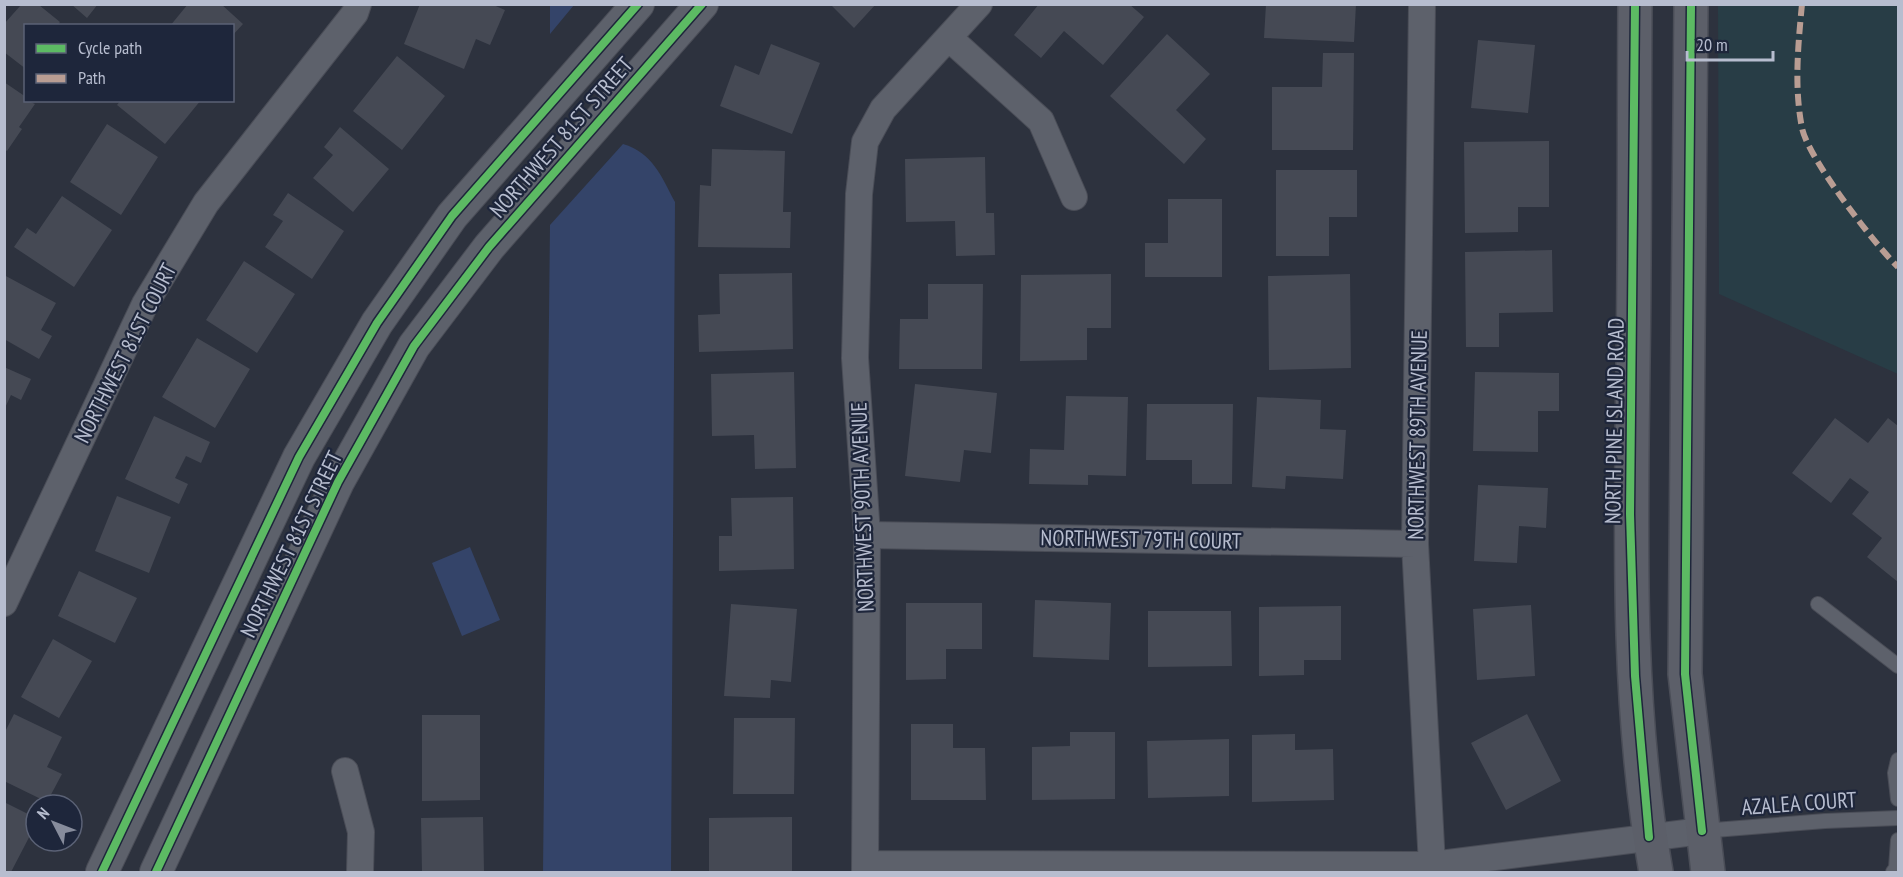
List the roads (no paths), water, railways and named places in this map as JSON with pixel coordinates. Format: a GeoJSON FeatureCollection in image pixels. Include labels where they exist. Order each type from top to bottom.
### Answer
{"type":"FeatureCollection","features":[{"type":"Feature","properties":{"kind":"main road","name":"NORTH PINE ISLAND ROAD"},"geometry":{"type":"LineString","coordinates":[[1635,4],[1630,514],[1635,676],[1649,837],[1656,873]]}},
{"type":"Feature","properties":{"kind":"main road"},"geometry":{"type":"LineString","coordinates":[[1691,4],[1685,674],[1708,873]]}},
{"type":"Feature","properties":{"kind":"street","name":"NORTHWEST 81ST COURT"},"geometry":{"type":"LineString","coordinates":[[4,603],[145,304],[206,202],[355,13],[358,4]]}},
{"type":"Feature","properties":{"kind":"street","name":"NORTHWEST 81ST STREET"},"geometry":{"type":"LineString","coordinates":[[102,873],[299,457],[377,323],[452,216],[638,4]]}},
{"type":"Feature","properties":{"kind":"street","name":"NORTHWEST 81ST STREET"},"geometry":{"type":"LineString","coordinates":[[156,873],[338,482],[414,346],[489,247],[702,4]]}},
{"type":"Feature","properties":{"kind":"street"},"geometry":{"type":"LineString","coordinates":[[979,4],[949,38],[1041,121],[1074,197]]}},
{"type":"Feature","properties":{"kind":"street","name":"NORTHWEST 89TH AVENUE"},"geometry":{"type":"LineString","coordinates":[[1422,4],[1415,544],[1432,865]]}},
{"type":"Feature","properties":{"kind":"street","name":"NORTHWEST 90TH AVENUE"},"geometry":{"type":"LineString","coordinates":[[865,868],[867,535],[855,358],[859,194],[865,142],[883,109],[949,38]]}},
{"type":"Feature","properties":{"kind":"street","name":"NORTHWEST 79TH COURT"},"geometry":{"type":"LineString","coordinates":[[867,535],[1415,544]]}},
{"type":"Feature","properties":{"kind":"street"},"geometry":{"type":"LineString","coordinates":[[345,771],[361,832],[360,873]]}},
{"type":"Feature","properties":{"kind":"street"},"geometry":{"type":"LineString","coordinates":[[865,868],[1432,865],[1702,831]]}},
{"type":"Feature","properties":{"kind":"lane"},"geometry":{"type":"LineString","coordinates":[[1818,604],[1899,666]]}},
{"type":"Feature","properties":{"kind":"lane"},"geometry":{"type":"LineString","coordinates":[[1899,760],[1895,773],[1899,799]]}},
{"type":"Feature","properties":{"kind":"lane","name":"AZALEA COURT"},"geometry":{"type":"LineString","coordinates":[[1702,831],[1825,821],[1899,818]]}},
{"type":"Feature","properties":{"kind":"lane"},"geometry":{"type":"LineString","coordinates":[[1893,873],[1896,868],[1899,840]]}},
{"type":"Feature","properties":{"kind":"water"},"geometry":{"type":"Polygon","coordinates":[[[550,5],[574,5],[550,34],[550,5]]]}},
{"type":"Feature","properties":{"kind":"water"},"geometry":{"type":"Polygon","coordinates":[[[623,144],[649,159],[675,202],[671,872],[543,872],[550,225],[623,144]]]}},
{"type":"Feature","properties":{"kind":"water"},"geometry":{"type":"Polygon","coordinates":[[[470,547],[500,620],[462,636],[432,563],[470,547]]]}}]}
